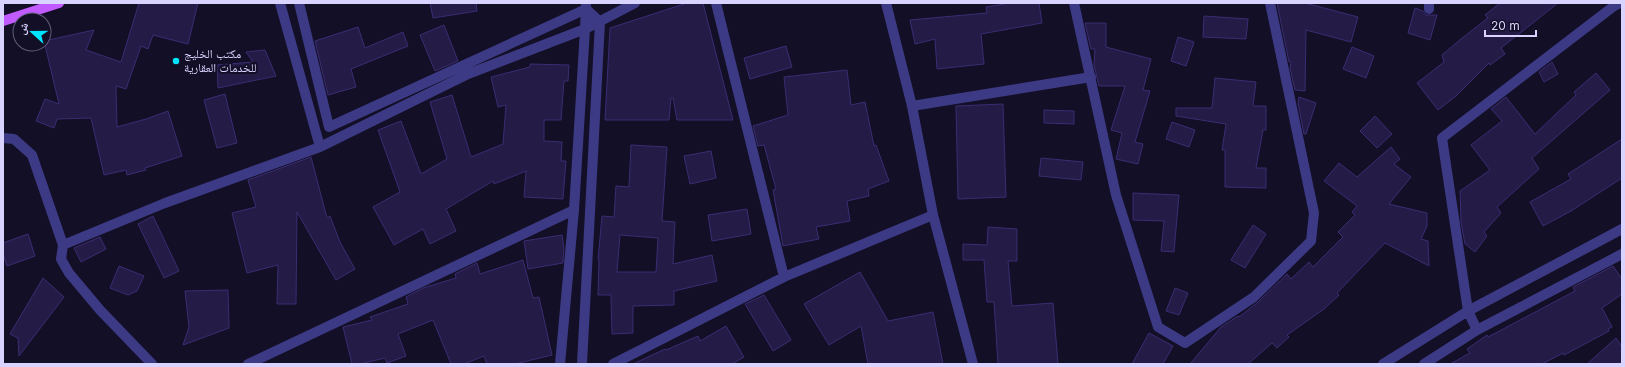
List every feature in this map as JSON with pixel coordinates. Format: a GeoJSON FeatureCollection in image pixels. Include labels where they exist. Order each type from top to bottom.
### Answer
{"type":"FeatureCollection","features":[{"type":"Feature","properties":{"kind":"main road"},"geometry":{"type":"LineString","coordinates":[[3,21],[59,3]]}},
{"type":"Feature","properties":{"kind":"street"},"geometry":{"type":"LineString","coordinates":[[280,3],[320,147]]}},
{"type":"Feature","properties":{"kind":"street"},"geometry":{"type":"LineString","coordinates":[[299,3],[329,127],[586,6]]}},
{"type":"Feature","properties":{"kind":"street"},"geometry":{"type":"LineString","coordinates":[[63,245],[164,203],[320,147],[468,74],[585,29],[635,3]]}},
{"type":"Feature","properties":{"kind":"street"},"geometry":{"type":"LineString","coordinates":[[716,3],[784,277]]}},
{"type":"Feature","properties":{"kind":"street"},"geometry":{"type":"LineString","coordinates":[[886,3],[912,106],[934,215],[973,364]]}},
{"type":"Feature","properties":{"kind":"street"},"geometry":{"type":"LineString","coordinates":[[1074,3],[1116,195],[1158,327],[1185,342],[1254,297],[1311,241],[1314,214],[1270,3]]}},
{"type":"Feature","properties":{"kind":"street"},"geometry":{"type":"LineString","coordinates":[[1478,330],[1468,310],[1442,138],[1620,3]]}},
{"type":"Feature","properties":{"kind":"street"},"geometry":{"type":"LineString","coordinates":[[582,364],[600,22],[586,6]]}},
{"type":"Feature","properties":{"kind":"street"},"geometry":{"type":"LineString","coordinates":[[560,364],[574,210],[586,6]]}},
{"type":"Feature","properties":{"kind":"street"},"geometry":{"type":"LineString","coordinates":[[912,106],[1091,76]]}},
{"type":"Feature","properties":{"kind":"street"},"geometry":{"type":"LineString","coordinates":[[3,138],[14,139],[32,155],[63,245],[61,259],[69,273],[100,310],[152,364]]}},
{"type":"Feature","properties":{"kind":"street"},"geometry":{"type":"LineString","coordinates":[[248,364],[574,210]]}},
{"type":"Feature","properties":{"kind":"street"},"geometry":{"type":"LineString","coordinates":[[613,364],[784,277],[934,215]]}},
{"type":"Feature","properties":{"kind":"street"},"geometry":{"type":"LineString","coordinates":[[1383,364],[1468,310],[1622,229]]}},
{"type":"Feature","properties":{"kind":"street"},"geometry":{"type":"LineString","coordinates":[[1424,364],[1478,330],[1622,254]]}},
{"type":"Feature","properties":{"kind":"building"},"geometry":{"type":"Polygon","coordinates":[[[139,3],[198,3],[188,44],[153,35],[148,49],[141,46],[126,89],[116,86],[117,127],[168,111],[182,156],[145,168],[146,170],[127,175],[126,170],[104,175],[91,118],[57,119],[54,128],[36,121],[45,99],[59,104],[47,52],[52,52],[52,39],[94,30],[86,50],[121,62],[139,3]]]}},
{"type":"Feature","properties":{"kind":"building"},"geometry":{"type":"Polygon","coordinates":[[[430,3],[476,3],[477,11],[433,18],[430,3]]]}},
{"type":"Feature","properties":{"kind":"building"},"geometry":{"type":"Polygon","coordinates":[[[687,3],[703,3],[733,120],[677,120],[673,98],[671,98],[669,120],[605,120],[610,28],[687,3]]]}},
{"type":"Feature","properties":{"kind":"building"},"geometry":{"type":"Polygon","coordinates":[[[1010,3],[1039,3],[1042,23],[981,34],[984,64],[937,69],[935,39],[915,44],[910,20],[987,13],[986,7],[1010,3]]]}},
{"type":"Feature","properties":{"kind":"building"},"geometry":{"type":"Polygon","coordinates":[[[1277,3],[1305,3],[1358,17],[1351,42],[1306,30],[1305,91],[1295,90],[1290,68],[1291,62],[1289,62],[1277,3]]]}},
{"type":"Feature","properties":{"kind":"building"},"geometry":{"type":"Polygon","coordinates":[[[1500,3],[1558,3],[1501,48],[1505,54],[1490,65],[1489,63],[1456,96],[1438,110],[1417,83],[1444,62],[1442,55],[1488,18],[1485,15],[1500,3]]]}},
{"type":"Feature","properties":{"kind":"building"},"geometry":{"type":"Polygon","coordinates":[[[1415,8],[1423,11],[1426,15],[1437,15],[1430,40],[1408,33],[1415,8]]]}},
{"type":"Feature","properties":{"kind":"building"},"geometry":{"type":"Polygon","coordinates":[[[1204,16],[1248,19],[1246,39],[1203,37],[1204,16]]]}},
{"type":"Feature","properties":{"kind":"building"},"geometry":{"type":"Polygon","coordinates":[[[1085,23],[1106,23],[1106,47],[1151,59],[1143,90],[1150,91],[1135,142],[1143,144],[1138,164],[1116,159],[1122,133],[1111,130],[1125,86],[1099,86],[1094,65],[1095,49],[1091,49],[1085,23]]]}},
{"type":"Feature","properties":{"kind":"building"},"geometry":{"type":"Polygon","coordinates":[[[444,25],[458,61],[435,71],[420,35],[444,25]]]}},
{"type":"Feature","properties":{"kind":"building"},"geometry":{"type":"Polygon","coordinates":[[[358,27],[365,48],[403,32],[408,46],[351,69],[356,87],[328,95],[315,41],[358,27]]]}},
{"type":"Feature","properties":{"kind":"building"},"geometry":{"type":"Polygon","coordinates":[[[1178,37],[1194,42],[1186,66],[1171,61],[1178,37]]]}},
{"type":"Feature","properties":{"kind":"building"},"geometry":{"type":"Polygon","coordinates":[[[786,46],[792,67],[750,79],[744,58],[786,46]]]}},
{"type":"Feature","properties":{"kind":"building"},"geometry":{"type":"Polygon","coordinates":[[[1352,47],[1374,56],[1366,78],[1343,69],[1352,47]]]}},
{"type":"Feature","properties":{"kind":"building"},"geometry":{"type":"Polygon","coordinates":[[[265,50],[276,76],[218,88],[217,65],[253,62],[246,52],[265,50]]]}},
{"type":"Feature","properties":{"kind":"building"},"geometry":{"type":"Polygon","coordinates":[[[1552,62],[1558,74],[1544,82],[1539,72],[1552,62]]]}},
{"type":"Feature","properties":{"kind":"building"},"geometry":{"type":"Polygon","coordinates":[[[530,64],[569,65],[568,81],[564,81],[561,120],[544,120],[544,141],[562,142],[561,161],[566,161],[563,199],[524,197],[526,171],[494,184],[493,181],[446,209],[456,231],[430,244],[423,229],[394,245],[373,207],[400,192],[378,130],[401,121],[421,174],[447,159],[430,102],[452,95],[471,157],[503,144],[506,105],[498,107],[491,77],[530,67],[530,64]]]}},
{"type":"Feature","properties":{"kind":"building"},"geometry":{"type":"Polygon","coordinates":[[[847,70],[851,105],[865,102],[874,146],[876,145],[889,181],[868,189],[869,196],[847,201],[850,221],[816,227],[819,239],[783,246],[773,190],[776,189],[764,145],[758,146],[753,126],[788,115],[784,77],[847,70]]]}},
{"type":"Feature","properties":{"kind":"building"},"geometry":{"type":"Polygon","coordinates":[[[1596,73],[1610,90],[1532,158],[1539,169],[1497,207],[1501,213],[1484,232],[1487,236],[1475,252],[1465,244],[1461,222],[1460,191],[1490,170],[1471,145],[1502,121],[1491,109],[1506,97],[1535,134],[1576,95],[1574,92],[1596,73]]]}},
{"type":"Feature","properties":{"kind":"building"},"geometry":{"type":"Polygon","coordinates":[[[1215,78],[1256,82],[1253,106],[1266,106],[1266,130],[1263,130],[1256,168],[1266,168],[1266,188],[1225,187],[1225,150],[1222,150],[1226,124],[1176,116],[1176,108],[1212,108],[1215,78]]]}},
{"type":"Feature","properties":{"kind":"building"},"geometry":{"type":"Polygon","coordinates":[[[225,94],[237,143],[217,148],[204,100],[225,94]]]}},
{"type":"Feature","properties":{"kind":"building"},"geometry":{"type":"Polygon","coordinates":[[[1299,97],[1316,103],[1306,134],[1304,134],[1298,103],[1299,97]]]}},
{"type":"Feature","properties":{"kind":"building"},"geometry":{"type":"Polygon","coordinates":[[[1003,104],[1006,197],[958,199],[956,106],[1003,104]]]}},
{"type":"Feature","properties":{"kind":"building"},"geometry":{"type":"Polygon","coordinates":[[[1044,110],[1074,111],[1074,124],[1044,123],[1044,110]]]}},
{"type":"Feature","properties":{"kind":"building"},"geometry":{"type":"Polygon","coordinates":[[[1375,116],[1392,134],[1377,148],[1360,131],[1375,116]]]}},
{"type":"Feature","properties":{"kind":"building"},"geometry":{"type":"Polygon","coordinates":[[[1172,122],[1195,130],[1189,147],[1166,139],[1172,122]]]}},
{"type":"Feature","properties":{"kind":"building"},"geometry":{"type":"Polygon","coordinates":[[[1622,139],[1622,178],[1571,211],[1543,226],[1530,202],[1571,179],[1568,174],[1622,139]]]}},
{"type":"Feature","properties":{"kind":"building"},"geometry":{"type":"Polygon","coordinates":[[[631,145],[667,147],[662,221],[675,222],[673,264],[712,255],[717,281],[674,291],[674,305],[633,306],[633,333],[612,334],[611,295],[598,295],[598,260],[602,216],[614,217],[616,186],[629,187],[631,145]],[[620,235],[617,272],[656,272],[658,238],[620,235]]]}},
{"type":"Feature","properties":{"kind":"building"},"geometry":{"type":"Polygon","coordinates":[[[1391,147],[1400,159],[1394,164],[1411,177],[1389,204],[1427,213],[1427,226],[1421,239],[1428,241],[1429,266],[1385,243],[1337,293],[1339,295],[1324,309],[1287,335],[1289,337],[1277,348],[1272,343],[1248,364],[1190,364],[1221,327],[1238,316],[1239,317],[1258,302],[1287,274],[1291,279],[1309,262],[1313,267],[1343,237],[1338,232],[1355,215],[1352,212],[1357,206],[1324,181],[1339,163],[1357,177],[1391,147]]]}},
{"type":"Feature","properties":{"kind":"building"},"geometry":{"type":"Polygon","coordinates":[[[711,151],[716,178],[690,184],[684,156],[711,151]]]}},
{"type":"Feature","properties":{"kind":"building"},"geometry":{"type":"Polygon","coordinates":[[[311,157],[327,218],[330,216],[340,242],[355,269],[336,280],[297,212],[296,304],[277,304],[278,265],[247,273],[232,213],[256,207],[248,180],[311,157]]]}},
{"type":"Feature","properties":{"kind":"building"},"geometry":{"type":"Polygon","coordinates":[[[1041,158],[1083,162],[1081,180],[1039,176],[1041,158]]]}},
{"type":"Feature","properties":{"kind":"building"},"geometry":{"type":"Polygon","coordinates":[[[1133,193],[1179,195],[1174,252],[1161,251],[1164,221],[1133,220],[1133,193]]]}},
{"type":"Feature","properties":{"kind":"building"},"geometry":{"type":"Polygon","coordinates":[[[747,209],[751,234],[712,241],[708,215],[747,209]]]}},
{"type":"Feature","properties":{"kind":"building"},"geometry":{"type":"Polygon","coordinates":[[[153,216],[179,271],[164,278],[138,224],[153,216]]]}},
{"type":"Feature","properties":{"kind":"building"},"geometry":{"type":"Polygon","coordinates":[[[1253,225],[1266,234],[1245,268],[1231,260],[1253,225]]]}},
{"type":"Feature","properties":{"kind":"building"},"geometry":{"type":"Polygon","coordinates":[[[988,227],[1017,229],[1017,261],[1008,261],[1012,306],[1053,303],[1058,364],[998,364],[994,302],[987,302],[984,260],[963,260],[963,244],[987,245],[988,227]]]}},
{"type":"Feature","properties":{"kind":"building"},"geometry":{"type":"Polygon","coordinates":[[[28,234],[35,256],[7,266],[3,254],[3,243],[28,234]]]}},
{"type":"Feature","properties":{"kind":"building"},"geometry":{"type":"Polygon","coordinates":[[[562,235],[564,248],[563,263],[528,269],[524,241],[562,235]]]}},
{"type":"Feature","properties":{"kind":"building"},"geometry":{"type":"Polygon","coordinates":[[[100,237],[106,249],[81,262],[74,248],[100,237]]]}},
{"type":"Feature","properties":{"kind":"building"},"geometry":{"type":"Polygon","coordinates":[[[523,260],[533,298],[539,297],[552,355],[515,364],[487,364],[484,356],[464,364],[451,364],[433,320],[398,334],[406,356],[387,363],[385,358],[360,364],[352,364],[343,327],[372,320],[370,317],[408,304],[406,297],[423,288],[456,278],[455,274],[477,263],[480,274],[523,260]]]}},
{"type":"Feature","properties":{"kind":"building"},"geometry":{"type":"Polygon","coordinates":[[[119,266],[144,276],[137,291],[128,295],[110,288],[119,266]]]}},
{"type":"Feature","properties":{"kind":"building"},"geometry":{"type":"Polygon","coordinates":[[[1613,266],[1622,279],[1622,294],[1602,308],[1612,327],[1608,329],[1609,331],[1564,355],[1563,353],[1542,364],[1450,364],[1470,353],[1467,349],[1487,335],[1488,337],[1575,291],[1573,287],[1613,266]]]}},
{"type":"Feature","properties":{"kind":"building"},"geometry":{"type":"Polygon","coordinates":[[[860,272],[888,321],[933,312],[943,364],[868,364],[861,326],[829,345],[804,304],[860,272]]]}},
{"type":"Feature","properties":{"kind":"building"},"geometry":{"type":"Polygon","coordinates":[[[43,278],[64,297],[19,356],[18,338],[10,334],[43,278]]]}},
{"type":"Feature","properties":{"kind":"building"},"geometry":{"type":"Polygon","coordinates":[[[1175,288],[1188,293],[1179,315],[1166,311],[1175,288]]]}},
{"type":"Feature","properties":{"kind":"building"},"geometry":{"type":"Polygon","coordinates":[[[228,290],[229,328],[183,345],[189,327],[185,291],[228,290]]]}},
{"type":"Feature","properties":{"kind":"building"},"geometry":{"type":"Polygon","coordinates":[[[764,295],[791,340],[773,351],[745,304],[764,295]]]}},
{"type":"Feature","properties":{"kind":"building"},"geometry":{"type":"Polygon","coordinates":[[[726,326],[744,357],[732,364],[633,364],[698,336],[700,341],[726,326]]]}},
{"type":"Feature","properties":{"kind":"building"},"geometry":{"type":"Polygon","coordinates":[[[1149,333],[1173,346],[1163,364],[1132,364],[1149,333]]]}},
{"type":"Feature","properties":{"kind":"building"},"geometry":{"type":"Polygon","coordinates":[[[1616,338],[1622,347],[1622,364],[1587,364],[1616,338]]]}},
{"type":"Feature","properties":{"kind":"place","name":"مكتب الخليج للخدمات العقارية"},"geometry":{"type":"Point","coordinates":[176,61]}}]}
